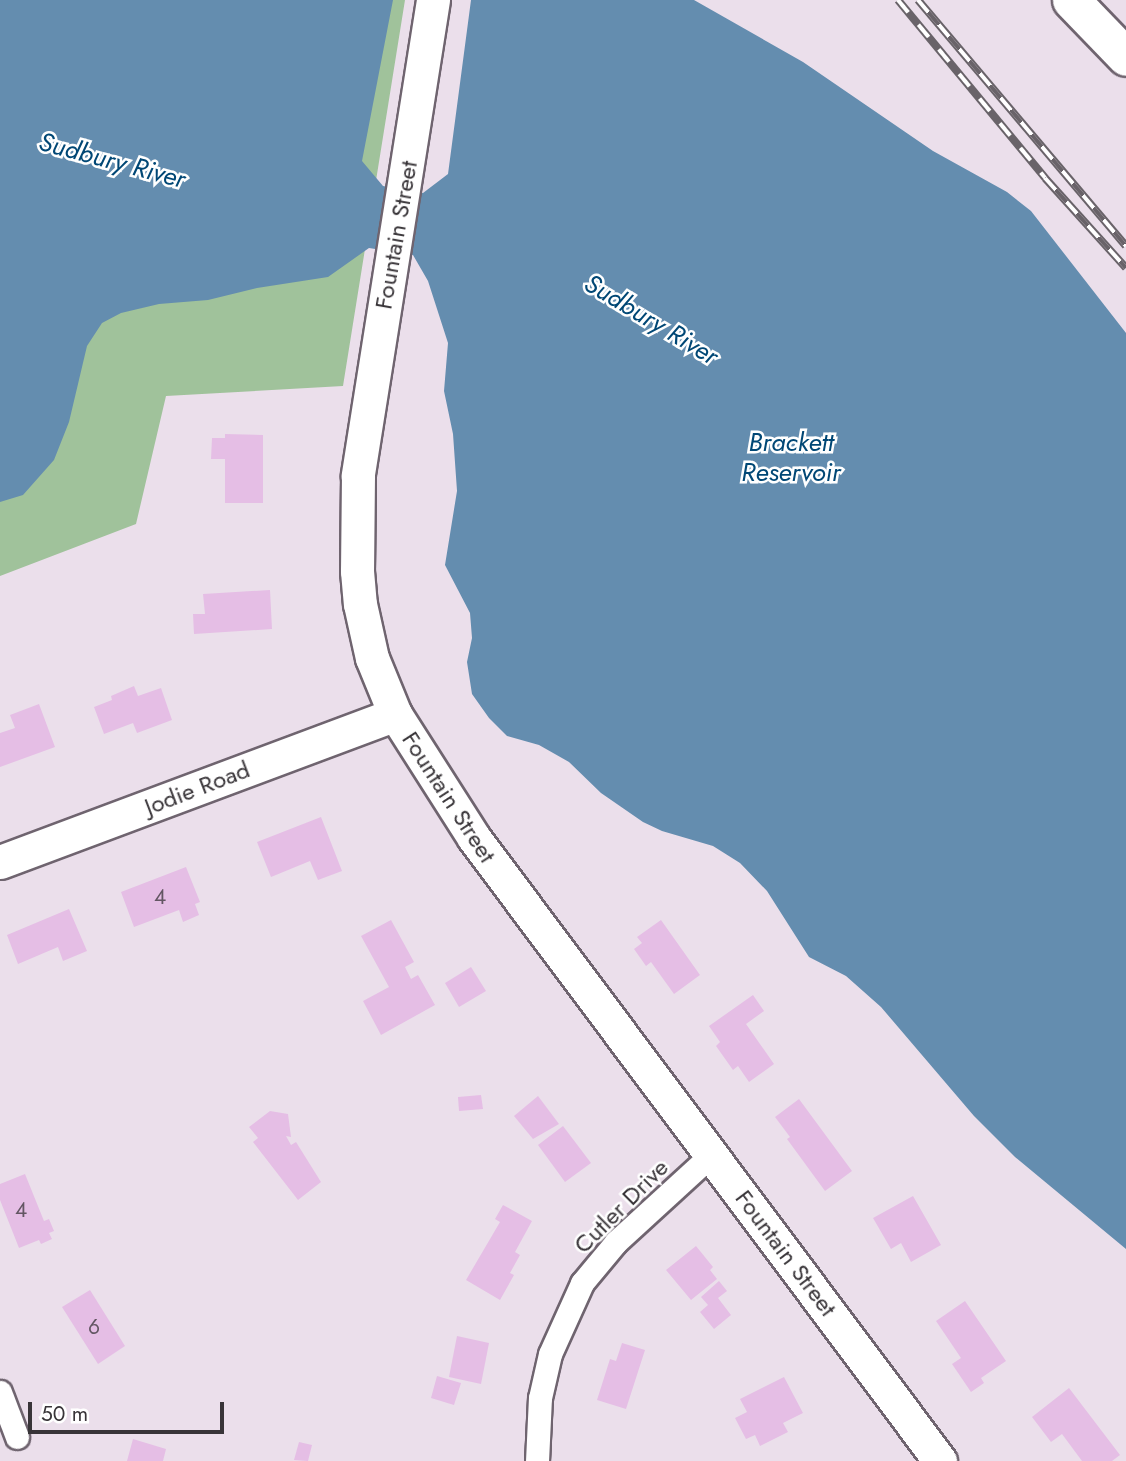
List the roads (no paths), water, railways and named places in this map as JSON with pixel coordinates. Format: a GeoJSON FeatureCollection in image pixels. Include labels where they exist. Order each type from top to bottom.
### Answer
{"type":"FeatureCollection","features":[{"type":"Feature","properties":{"kind":"main road"},"geometry":{"type":"LineString","coordinates":[[1071,0],[1126,57]]}},
{"type":"Feature","properties":{"kind":"street","name":"Fountain Street"},"geometry":{"type":"LineString","coordinates":[[433,0],[362,434],[355,538],[365,632],[395,714],[474,838],[940,1461]]}},
{"type":"Feature","properties":{"kind":"street","name":"Jodie Road"},"geometry":{"type":"LineString","coordinates":[[0,862],[395,714]]}},
{"type":"Feature","properties":{"kind":"street","name":"Cutler Drive"},"geometry":{"type":"LineString","coordinates":[[537,1461],[540,1398],[550,1354],[582,1283],[616,1242],[712,1154]]}},
{"type":"Feature","properties":{"kind":"street"},"geometry":{"type":"LineString","coordinates":[[0,1392],[18,1437]]}},
{"type":"Feature","properties":{"kind":"water","name":"Brackett Reservoir"},"geometry":{"type":"Polygon","coordinates":[[[0,0],[393,0],[362,161],[383,186],[423,193],[448,174],[471,0],[694,0],[803,62],[933,151],[1007,192],[1031,211],[1126,333],[1126,1249],[1015,1157],[974,1116],[881,1007],[846,976],[809,957],[767,891],[740,863],[713,846],[662,831],[643,822],[601,793],[569,762],[539,745],[507,736],[489,718],[472,694],[467,662],[472,638],[470,613],[445,565],[457,491],[453,434],[444,391],[448,343],[428,281],[413,255],[369,248],[328,277],[257,288],[208,300],[159,304],[121,313],[102,323],[87,346],[69,422],[54,460],[23,495],[0,502],[0,0]]]}},
{"type":"Feature","properties":{"kind":"railway"},"geometry":{"type":"LineString","coordinates":[[898,0],[1045,178],[1126,268]]}},
{"type":"Feature","properties":{"kind":"railway"},"geometry":{"type":"LineString","coordinates":[[918,0],[1126,246]]}},
{"type":"Feature","properties":{"kind":"water label","name":"Sudbury River"},"geometry":{"type":"Point","coordinates":[112,161]}},
{"type":"Feature","properties":{"kind":"water label","name":"Sudbury River"},"geometry":{"type":"Point","coordinates":[651,320]}}]}
